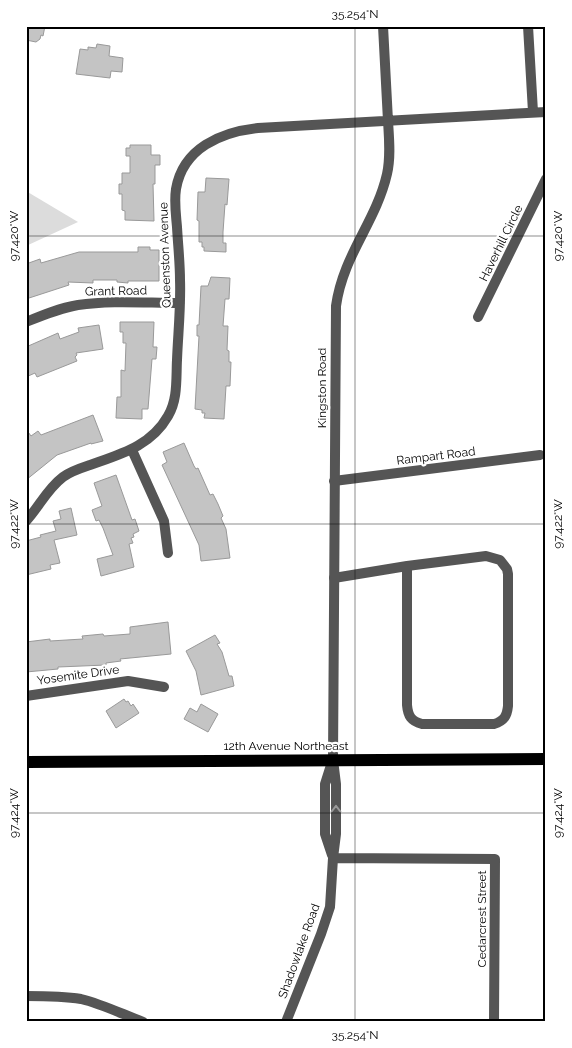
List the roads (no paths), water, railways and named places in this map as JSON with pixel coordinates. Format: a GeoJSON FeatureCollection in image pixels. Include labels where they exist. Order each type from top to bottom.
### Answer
{"type":"FeatureCollection","features":[{"type":"Feature","properties":{"kind":"main road","name":"12th Avenue Northeast"},"geometry":{"type":"LineString","coordinates":[[26,762],[546,759]]}},
{"type":"Feature","properties":{"kind":"street","name":"Kingston Road"},"geometry":{"type":"LineString","coordinates":[[333,760],[335,326],[339,289],[349,260],[383,186],[389,162],[383,26]]}},
{"type":"Feature","properties":{"kind":"street"},"geometry":{"type":"LineString","coordinates":[[528,26],[533,112]]}},
{"type":"Feature","properties":{"kind":"street","name":"Queenston Avenue"},"geometry":{"type":"LineString","coordinates":[[26,521],[63,477],[142,445],[162,425],[169,414],[174,402],[180,303],[176,187],[194,154],[219,136],[244,130],[546,112]]}},
{"type":"Feature","properties":{"kind":"street","name":"Haverhill Circle"},"geometry":{"type":"LineString","coordinates":[[478,317],[546,179]]}},
{"type":"Feature","properties":{"kind":"street","name":"Grant Road"},"geometry":{"type":"LineString","coordinates":[[26,322],[48,313],[77,305],[93,303],[180,303]]}},
{"type":"Feature","properties":{"kind":"street"},"geometry":{"type":"LineString","coordinates":[[132,450],[164,521],[168,553]]}},
{"type":"Feature","properties":{"kind":"street","name":"Rampart Road"},"geometry":{"type":"LineString","coordinates":[[334,481],[540,455]]}},
{"type":"Feature","properties":{"kind":"street"},"geometry":{"type":"LineString","coordinates":[[334,578],[407,566],[486,556],[500,560],[508,574],[507,714],[501,722],[494,724],[422,724],[412,720],[409,716],[407,705],[407,566]]}},
{"type":"Feature","properties":{"kind":"street","name":"Yosemite Drive"},"geometry":{"type":"LineString","coordinates":[[26,696],[128,681],[164,687]]}},
{"type":"Feature","properties":{"kind":"street","name":"Shadowlake Road"},"geometry":{"type":"LineString","coordinates":[[286,1022],[327,918],[332,889],[332,858],[325,834],[325,784],[333,760]]}},
{"type":"Feature","properties":{"kind":"street","name":"Cedarcrest Street"},"geometry":{"type":"LineString","coordinates":[[332,858],[495,859],[494,1022]]}},
{"type":"Feature","properties":{"kind":"street"},"geometry":{"type":"LineString","coordinates":[[26,996],[54,996],[81,1000],[107,1007],[143,1022]]}}]}
